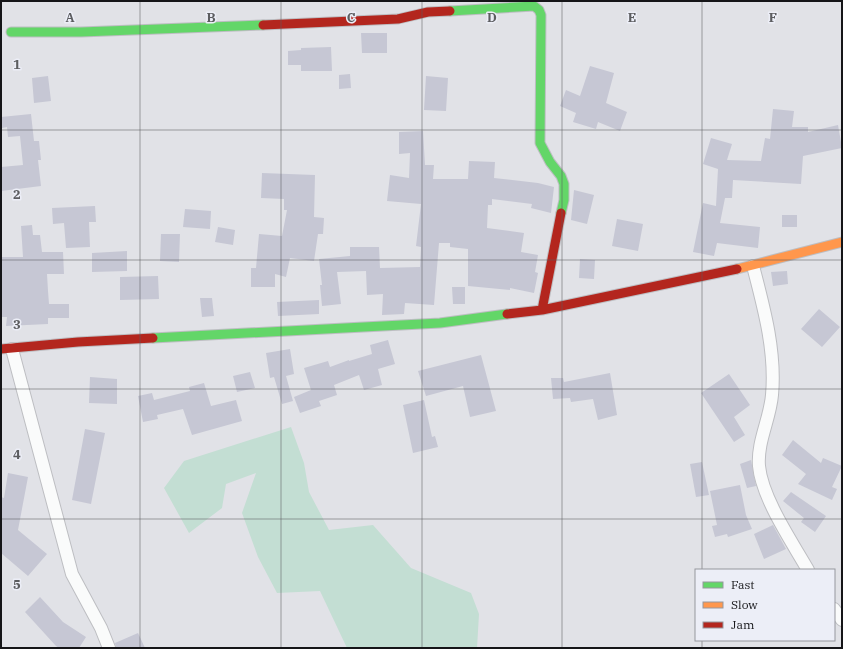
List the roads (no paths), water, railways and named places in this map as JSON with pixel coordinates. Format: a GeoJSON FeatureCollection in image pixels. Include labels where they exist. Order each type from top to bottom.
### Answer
{"type":"FeatureCollection","features":[{"type":"Feature","properties":{"kind":"street"},"geometry":{"type":"LineString","coordinates":[[11,32],[81,32],[398,19],[428,12],[534,6],[539,10],[541,15],[540,143],[564,184],[564,200],[542,310]]}},
{"type":"Feature","properties":{"kind":"street"},"geometry":{"type":"LineString","coordinates":[[109,648],[101,628],[72,574],[7,349],[78,342],[440,323],[542,310],[753,266],[842,242]]}},
{"type":"Feature","properties":{"kind":"street"},"geometry":{"type":"LineString","coordinates":[[753,266],[763,304],[772,359],[773,382],[768,418],[759,455],[759,467],[766,491],[807,569]]}},
{"type":"Feature","properties":{"kind":"street"},"geometry":{"type":"LineString","coordinates":[[835,610],[842,620]]}}]}
